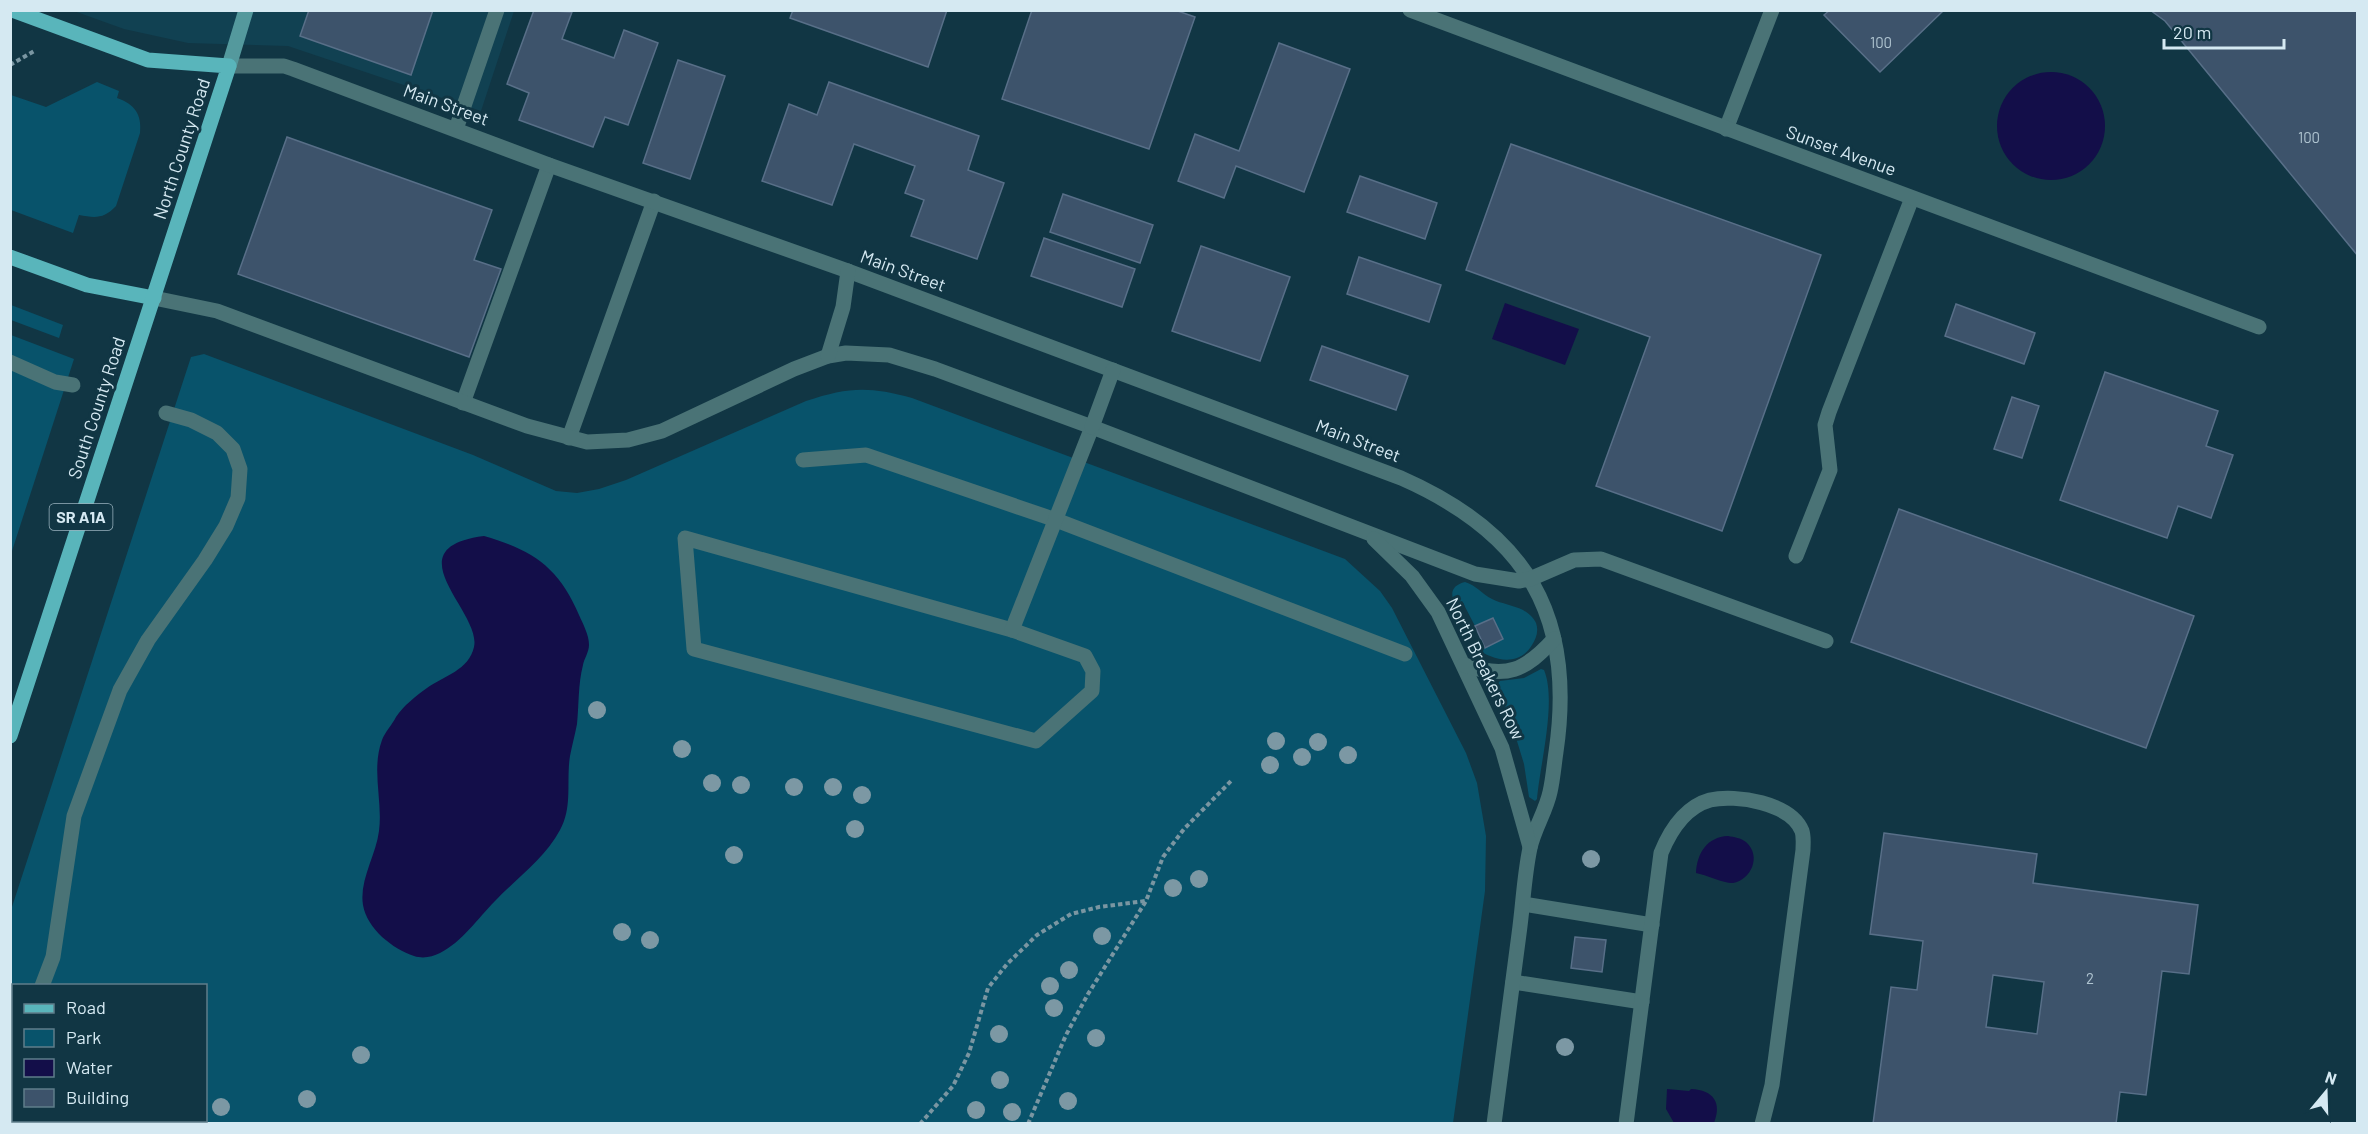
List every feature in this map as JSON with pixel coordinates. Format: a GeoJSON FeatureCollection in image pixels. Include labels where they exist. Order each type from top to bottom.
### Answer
{"type":"FeatureCollection","features":[{"type":"Feature","properties":{"kind":"main road"},"geometry":{"type":"LineString","coordinates":[[12,10],[148,60],[229,66]]}},
{"type":"Feature","properties":{"kind":"main road","name":"North County Road"},"geometry":{"type":"LineString","coordinates":[[154,298],[229,66]]}},
{"type":"Feature","properties":{"kind":"main road"},"geometry":{"type":"LineString","coordinates":[[10,257],[87,285],[154,298]]}},
{"type":"Feature","properties":{"kind":"main road","name":"South County Road"},"geometry":{"type":"LineString","coordinates":[[10,736],[154,298]]}},
{"type":"Feature","properties":{"kind":"street","name":"North County Road"},"geometry":{"type":"LineString","coordinates":[[229,66],[246,10]]}},
{"type":"Feature","properties":{"kind":"street"},"geometry":{"type":"LineString","coordinates":[[456,129],[497,10]]}},
{"type":"Feature","properties":{"kind":"street","name":"Sunset Avenue"},"geometry":{"type":"LineString","coordinates":[[1410,10],[2259,327]]}},
{"type":"Feature","properties":{"kind":"street"},"geometry":{"type":"LineString","coordinates":[[1726,129],[1772,10]]}},
{"type":"Feature","properties":{"kind":"street","name":"Main Street"},"geometry":{"type":"LineString","coordinates":[[229,66],[284,66],[549,165],[848,271],[1423,487],[1465,511],[1482,525],[1513,554],[1530,579]]}},
{"type":"Feature","properties":{"kind":"street"},"geometry":{"type":"LineString","coordinates":[[463,403],[549,165]]}},
{"type":"Feature","properties":{"kind":"street"},"geometry":{"type":"LineString","coordinates":[[1796,556],[1830,470],[1825,425],[1829,412],[1912,198]]}},
{"type":"Feature","properties":{"kind":"street"},"geometry":{"type":"LineString","coordinates":[[569,438],[654,201]]}},
{"type":"Feature","properties":{"kind":"street"},"geometry":{"type":"LineString","coordinates":[[828,356],[843,307],[848,271]]}},
{"type":"Feature","properties":{"kind":"street"},"geometry":{"type":"LineString","coordinates":[[154,298],[216,311],[527,426],[569,438],[597,442],[643,437],[662,431],[794,369],[828,356],[866,353],[889,355],[912,361],[1092,427],[1475,574],[1504,579],[1530,579],[1574,560],[1602,559],[1826,641]]}},
{"type":"Feature","properties":{"kind":"street"},"geometry":{"type":"LineString","coordinates":[[10,362],[55,381],[73,385]]}},
{"type":"Feature","properties":{"kind":"street"},"geometry":{"type":"LineString","coordinates":[[1012,630],[1113,370]]}},
{"type":"Feature","properties":{"kind":"street"},"geometry":{"type":"LineString","coordinates":[[43,984],[53,957],[74,816],[120,690],[148,640],[205,560],[226,526],[238,498],[240,469],[233,449],[217,433],[191,420],[166,413]]}},
{"type":"Feature","properties":{"kind":"street"},"geometry":{"type":"LineString","coordinates":[[803,460],[866,454],[1056,520],[1405,654]]}},
{"type":"Feature","properties":{"kind":"street","name":"North Breakers Row"},"geometry":{"type":"LineString","coordinates":[[1364,531],[1396,559],[1438,612],[1502,748],[1530,847]]}},
{"type":"Feature","properties":{"kind":"street"},"geometry":{"type":"LineString","coordinates":[[685,538],[1012,630],[1084,656],[1093,671],[1092,691],[1036,741],[694,649],[685,538]]}},
{"type":"Feature","properties":{"kind":"street","name":"North Breakers Row"},"geometry":{"type":"LineString","coordinates":[[1494,1124],[1530,847],[1550,793],[1562,688],[1554,639],[1545,608],[1530,579]]}},
{"type":"Feature","properties":{"kind":"street"},"geometry":{"type":"LineString","coordinates":[[1464,665],[1492,671],[1515,669],[1534,660],[1554,639]]}},
{"type":"Feature","properties":{"kind":"street"},"geometry":{"type":"LineString","coordinates":[[1626,1124],[1661,854],[1674,827],[1684,816],[1710,800],[1742,800],[1764,803],[1783,811],[1796,821],[1803,833],[1803,850],[1772,1084],[1762,1124]]}},
{"type":"Feature","properties":{"kind":"street"},"geometry":{"type":"LineString","coordinates":[[1523,904],[1652,924]]}},
{"type":"Feature","properties":{"kind":"street"},"geometry":{"type":"LineString","coordinates":[[1513,982],[1642,1002]]}},
{"type":"Feature","properties":{"kind":"path"},"geometry":{"type":"LineString","coordinates":[[1028,1124],[1066,1035],[1088,994],[1146,901],[1163,857],[1184,829],[1231,781]]}},
{"type":"Feature","properties":{"kind":"path"},"geometry":{"type":"LineString","coordinates":[[920,1124],[927,1119],[952,1086],[969,1053],[988,988],[1007,964],[1037,935],[1071,914],[1099,907],[1146,901]]}},
{"type":"Feature","properties":{"kind":"shaded area"},"geometry":{"type":"Polygon","coordinates":[[[74,11],[514,11],[481,111],[288,46],[188,43],[124,29],[74,11]]]}},
{"type":"Feature","properties":{"kind":"green space"},"geometry":{"type":"Polygon","coordinates":[[[97,82],[119,91],[117,98],[133,107],[140,121],[140,133],[116,206],[99,216],[79,215],[73,233],[11,210],[11,95],[46,107],[97,82]]]}},
{"type":"Feature","properties":{"kind":"green space"},"geometry":{"type":"Polygon","coordinates":[[[11,305],[63,325],[59,338],[11,320],[11,305]]]}},
{"type":"Feature","properties":{"kind":"green space"},"geometry":{"type":"Polygon","coordinates":[[[11,335],[74,359],[11,554],[11,335]]]}},
{"type":"Feature","properties":{"kind":"green space"},"geometry":{"type":"Polygon","coordinates":[[[204,354],[473,455],[556,491],[577,493],[626,480],[806,401],[847,391],[883,391],[912,398],[1345,559],[1380,591],[1392,608],[1466,753],[1477,783],[1486,836],[1485,891],[1453,1123],[11,1124],[11,910],[191,357],[204,354]]]}},
{"type":"Feature","properties":{"kind":"green space"},"geometry":{"type":"Polygon","coordinates":[[[1465,582],[1492,599],[1523,610],[1532,617],[1537,626],[1537,632],[1527,652],[1520,657],[1506,660],[1490,656],[1476,648],[1475,646],[1483,643],[1485,648],[1503,639],[1493,619],[1475,626],[1462,601],[1455,604],[1452,596],[1453,590],[1465,582]]]}},
{"type":"Feature","properties":{"kind":"green space"},"geometry":{"type":"Polygon","coordinates":[[[1541,669],[1544,670],[1548,683],[1549,698],[1535,801],[1529,797],[1524,764],[1513,728],[1496,686],[1500,681],[1524,678],[1541,669]]]}},
{"type":"Feature","properties":{"kind":"water"},"geometry":{"type":"Polygon","coordinates":[[[2051,72],[2072,76],[2089,88],[2101,105],[2105,126],[2101,147],[2089,164],[2072,176],[2051,180],[2030,176],[2013,164],[2001,147],[1997,126],[2001,105],[2013,88],[2030,76],[2051,72]]]}},
{"type":"Feature","properties":{"kind":"water"},"geometry":{"type":"Polygon","coordinates":[[[1505,303],[1579,329],[1565,365],[1492,339],[1505,303]]]}},
{"type":"Feature","properties":{"kind":"water"},"geometry":{"type":"Polygon","coordinates":[[[484,536],[530,554],[553,573],[571,598],[587,633],[589,648],[580,680],[577,724],[569,765],[566,812],[560,830],[546,850],[463,936],[437,954],[417,957],[406,953],[382,937],[365,914],[363,905],[363,887],[379,831],[377,763],[382,740],[402,709],[427,688],[455,672],[471,655],[474,647],[473,633],[447,583],[442,567],[444,553],[457,543],[484,536]]]}},
{"type":"Feature","properties":{"kind":"water"},"geometry":{"type":"Polygon","coordinates":[[[1728,836],[1746,842],[1751,848],[1754,860],[1745,877],[1733,883],[1696,873],[1698,859],[1705,847],[1714,839],[1728,836]]]}},
{"type":"Feature","properties":{"kind":"water"},"geometry":{"type":"Polygon","coordinates":[[[1667,1089],[1699,1090],[1710,1095],[1717,1109],[1714,1123],[1674,1123],[1666,1109],[1667,1089]]]}},
{"type":"Feature","properties":{"kind":"building"},"geometry":{"type":"Polygon","coordinates":[[[309,10],[433,10],[411,75],[300,36],[309,10]]]}},
{"type":"Feature","properties":{"kind":"building"},"geometry":{"type":"Polygon","coordinates":[[[534,10],[572,12],[562,39],[614,58],[624,30],[658,43],[628,125],[605,117],[593,147],[519,120],[529,93],[507,84],[534,10]]]}},
{"type":"Feature","properties":{"kind":"building"},"geometry":{"type":"Polygon","coordinates":[[[793,10],[947,10],[928,67],[790,18],[793,10]]]}},
{"type":"Feature","properties":{"kind":"building"},"geometry":{"type":"Polygon","coordinates":[[[1032,10],[1175,10],[1195,17],[1149,149],[1002,99],[1032,10]]]}},
{"type":"Feature","properties":{"kind":"building"},"geometry":{"type":"Polygon","coordinates":[[[1830,10],[1944,10],[1880,72],[1824,15],[1830,10]]]}},
{"type":"Feature","properties":{"kind":"building"},"geometry":{"type":"Polygon","coordinates":[[[2150,10],[2358,10],[2358,256],[2165,21],[2150,10]]]}},
{"type":"Feature","properties":{"kind":"building"},"geometry":{"type":"Polygon","coordinates":[[[1279,43],[1350,69],[1304,192],[1236,166],[1224,198],[1178,181],[1195,134],[1239,151],[1279,43]]]}},
{"type":"Feature","properties":{"kind":"building"},"geometry":{"type":"Polygon","coordinates":[[[678,60],[725,76],[690,179],[643,163],[678,60]]]}},
{"type":"Feature","properties":{"kind":"building"},"geometry":{"type":"Polygon","coordinates":[[[829,82],[979,136],[968,170],[1004,183],[977,259],[911,236],[924,200],[905,193],[915,166],[854,144],[832,205],[762,181],[789,104],[817,115],[829,82]]]}},
{"type":"Feature","properties":{"kind":"building"},"geometry":{"type":"Polygon","coordinates":[[[287,137],[492,210],[474,260],[501,269],[469,357],[238,274],[287,137]]]}},
{"type":"Feature","properties":{"kind":"building"},"geometry":{"type":"Polygon","coordinates":[[[1511,144],[1821,255],[1722,531],[1596,486],[1650,337],[1466,270],[1511,144]]]}},
{"type":"Feature","properties":{"kind":"building"},"geometry":{"type":"Polygon","coordinates":[[[1360,176],[1437,203],[1425,239],[1347,212],[1360,176]]]}},
{"type":"Feature","properties":{"kind":"building"},"geometry":{"type":"Polygon","coordinates":[[[1063,194],[1153,225],[1140,263],[1050,232],[1063,194]]]}},
{"type":"Feature","properties":{"kind":"building"},"geometry":{"type":"Polygon","coordinates":[[[1044,238],[1135,269],[1122,307],[1031,276],[1044,238]]]}},
{"type":"Feature","properties":{"kind":"building"},"geometry":{"type":"Polygon","coordinates":[[[1201,246],[1290,277],[1260,361],[1172,331],[1201,246]]]}},
{"type":"Feature","properties":{"kind":"building"},"geometry":{"type":"Polygon","coordinates":[[[1359,257],[1441,285],[1429,322],[1347,294],[1359,257]]]}},
{"type":"Feature","properties":{"kind":"building"},"geometry":{"type":"Polygon","coordinates":[[[1956,304],[2035,333],[2024,364],[1945,336],[1956,304]]]}},
{"type":"Feature","properties":{"kind":"building"},"geometry":{"type":"Polygon","coordinates":[[[1322,346],[1408,376],[1396,410],[1310,380],[1322,346]]]}},
{"type":"Feature","properties":{"kind":"building"},"geometry":{"type":"Polygon","coordinates":[[[2105,372],[2218,411],[2206,446],[2233,455],[2211,518],[2178,506],[2167,538],[2060,500],[2105,372]]]}},
{"type":"Feature","properties":{"kind":"building"},"geometry":{"type":"Polygon","coordinates":[[[2012,397],[2039,406],[2022,458],[1994,449],[2012,397]]]}},
{"type":"Feature","properties":{"kind":"building"},"geometry":{"type":"Polygon","coordinates":[[[1899,509],[2194,616],[2146,748],[1851,642],[1899,509]]]}},
{"type":"Feature","properties":{"kind":"building"},"geometry":{"type":"Polygon","coordinates":[[[1493,618],[1503,639],[1485,648],[1475,626],[1493,618]]]}},
{"type":"Feature","properties":{"kind":"building"},"geometry":{"type":"Polygon","coordinates":[[[1884,833],[2037,854],[2033,883],[2198,905],[2189,974],[2162,971],[2146,1095],[2120,1092],[2116,1124],[1873,1124],[1891,987],[1917,990],[1923,941],[1870,934],[1884,833]],[[1993,975],[1986,1027],[2037,1034],[2044,982],[1993,975]]]}},
{"type":"Feature","properties":{"kind":"building"},"geometry":{"type":"Polygon","coordinates":[[[1575,937],[1606,940],[1602,972],[1571,968],[1575,937]]]}}]}
